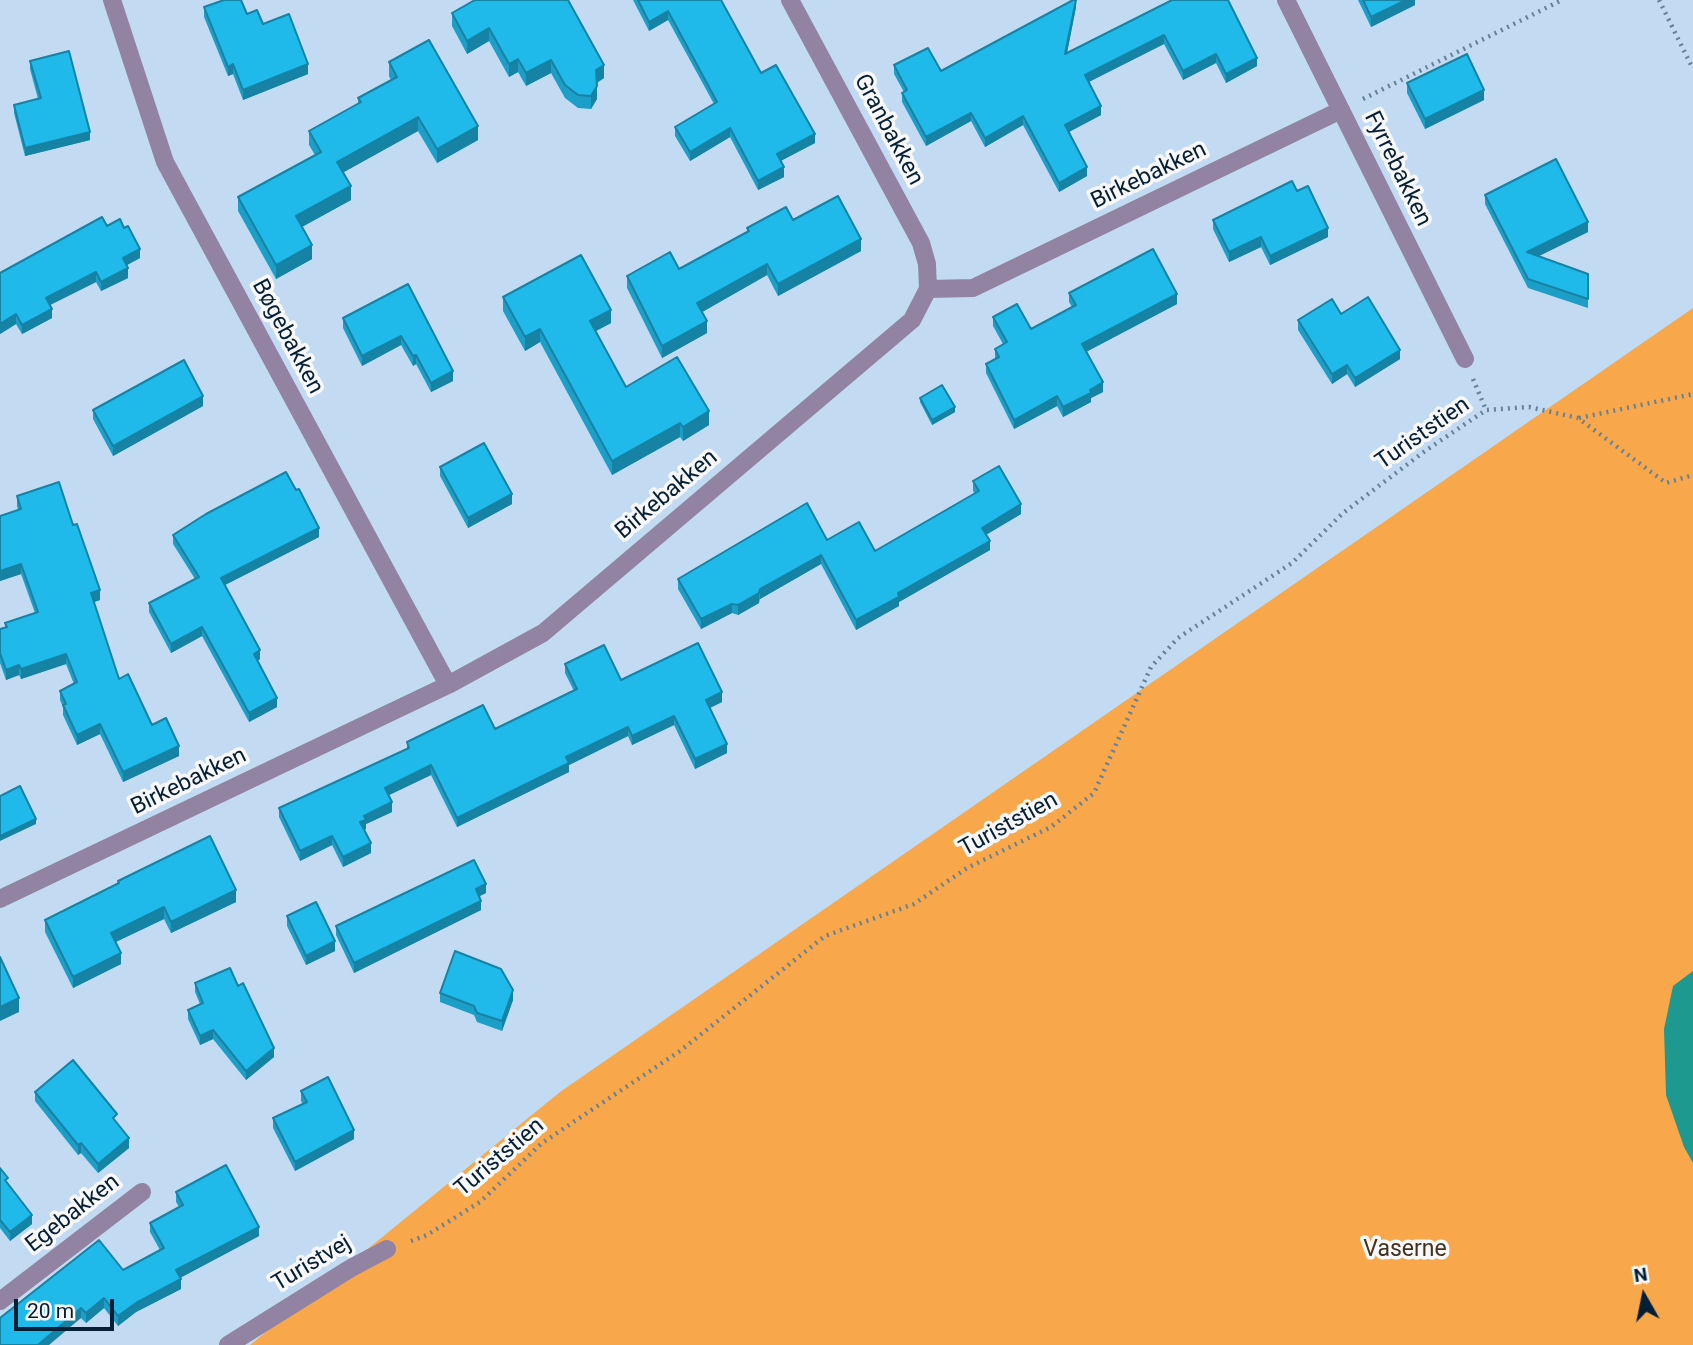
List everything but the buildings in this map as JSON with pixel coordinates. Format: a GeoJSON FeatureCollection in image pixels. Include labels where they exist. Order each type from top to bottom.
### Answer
{"type":"FeatureCollection","features":[{"type":"Feature","properties":{"kind":"street","name":"Bøgebakken"},"geometry":{"type":"LineString","coordinates":[[112,0],[165,162],[448,685]]}},
{"type":"Feature","properties":{"kind":"street","name":"Granbakken"},"geometry":{"type":"LineString","coordinates":[[790,0],[921,243],[927,264],[928,289]]}},
{"type":"Feature","properties":{"kind":"street","name":"Fyrrebakken"},"geometry":{"type":"LineString","coordinates":[[1286,0],[1465,359]]}},
{"type":"Feature","properties":{"kind":"street","name":"Birkebakken"},"geometry":{"type":"LineString","coordinates":[[0,899],[448,685],[543,633],[912,320],[928,289],[973,288],[1340,110]]}},
{"type":"Feature","properties":{"kind":"street","name":"Egebakken"},"geometry":{"type":"LineString","coordinates":[[0,1301],[142,1192]]}},
{"type":"Feature","properties":{"kind":"street","name":"Turistvej"},"geometry":{"type":"LineString","coordinates":[[228,1345],[351,1268],[387,1249]]}},
{"type":"Feature","properties":{"kind":"path"},"geometry":{"type":"LineString","coordinates":[[1340,110],[1562,0]]}},
{"type":"Feature","properties":{"kind":"path"},"geometry":{"type":"LineString","coordinates":[[1659,0],[1693,69]]}},
{"type":"Feature","properties":{"kind":"path"},"geometry":{"type":"LineString","coordinates":[[1578,418],[1693,394]]}},
{"type":"Feature","properties":{"kind":"path","name":"Turiststien"},"geometry":{"type":"LineString","coordinates":[[387,1249],[427,1235],[480,1202],[542,1143],[681,1051],[825,936],[914,904],[967,868],[1051,827],[1094,793],[1151,667],[1178,638],[1292,562],[1343,513],[1425,451],[1486,410],[1529,407],[1578,418],[1666,483],[1693,475]]}},
{"type":"Feature","properties":{"kind":"green space","name":"Vaserne"},"geometry":{"type":"Polygon","coordinates":[[[1693,308],[1693,1345],[250,1345],[560,1092],[1693,308]]]}},
{"type":"Feature","properties":{"kind":"shaded area"},"geometry":{"type":"Polygon","coordinates":[[[1693,971],[1693,1163],[1684,1147],[1666,1095],[1664,1029],[1673,986],[1693,971]]]}}]}
